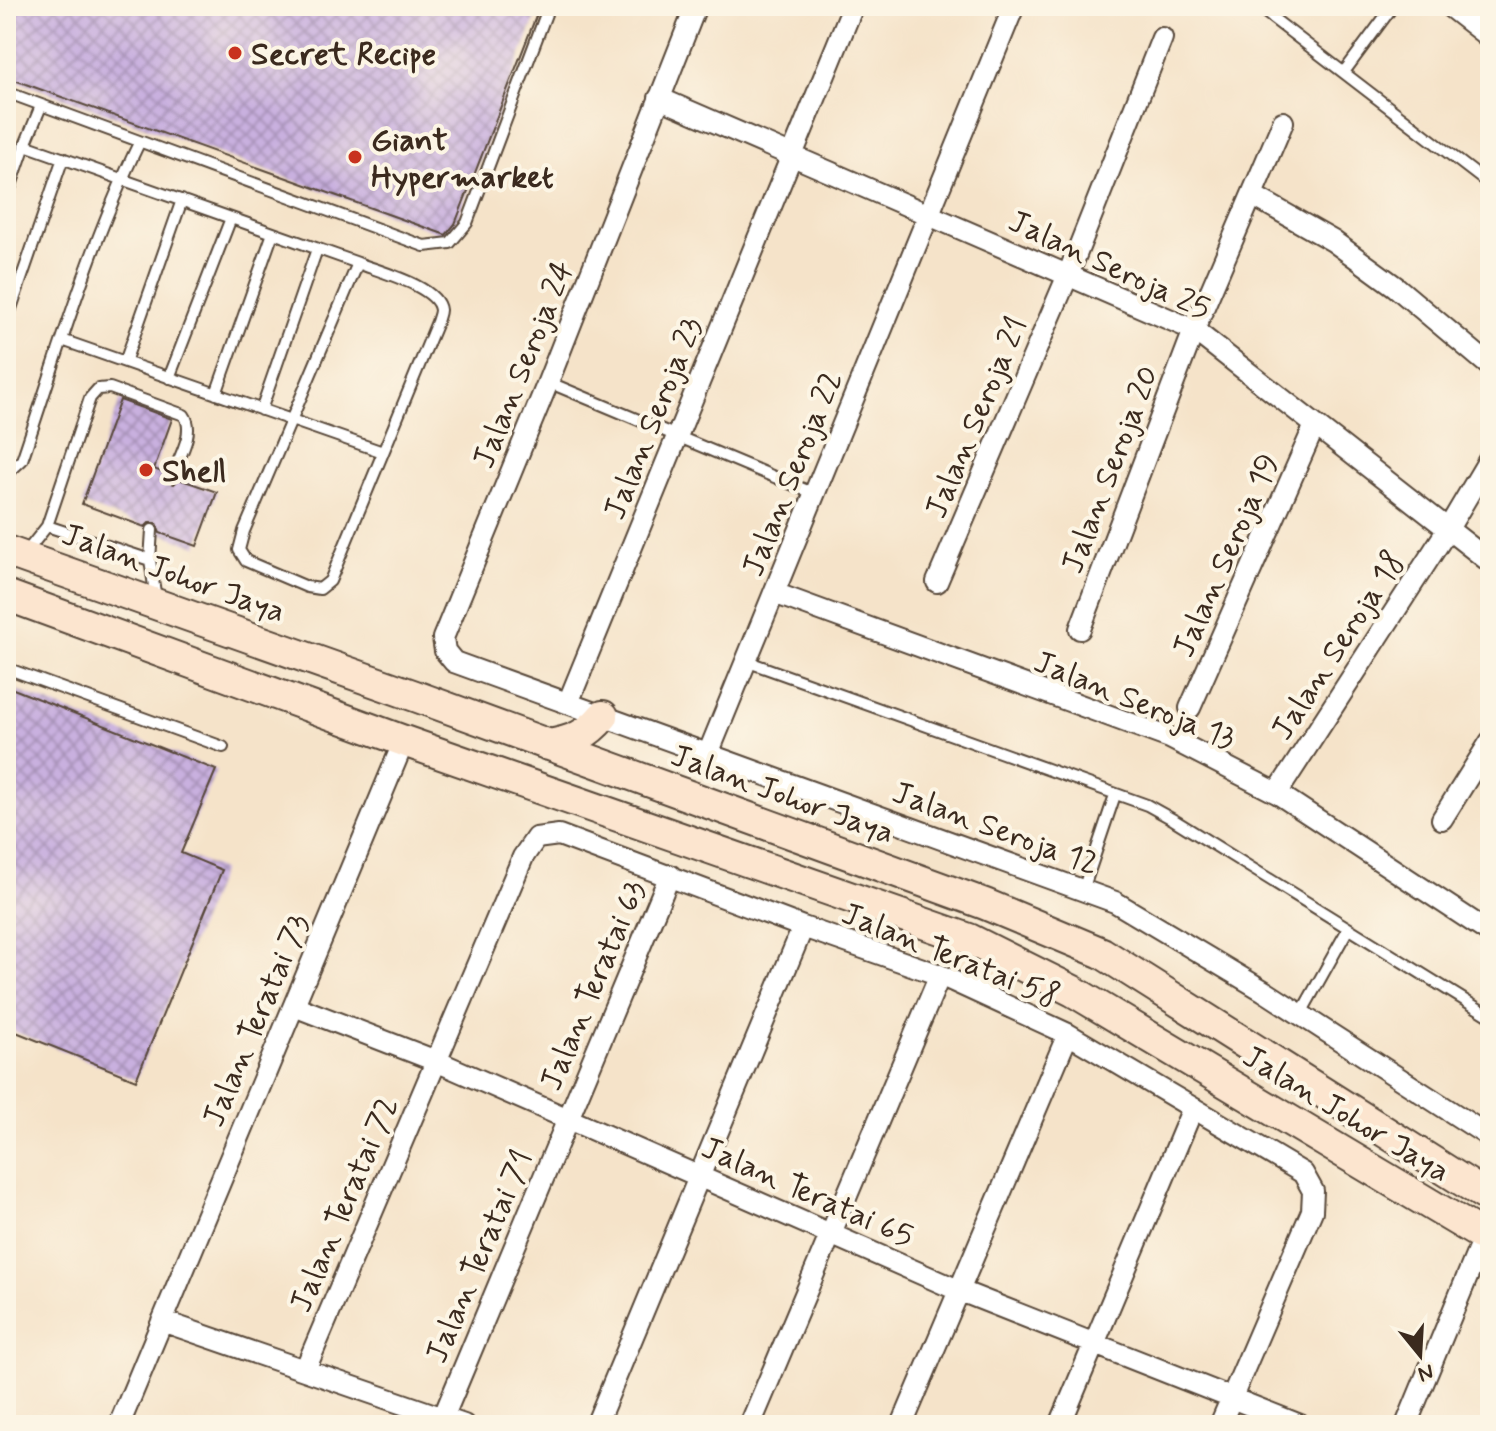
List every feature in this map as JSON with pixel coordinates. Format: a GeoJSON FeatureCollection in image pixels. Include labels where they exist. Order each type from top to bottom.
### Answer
{"type":"FeatureCollection","features":[{"type":"Feature","properties":{"kind":"main road","name":"Jalan Johor Jaya"},"geometry":{"type":"LineString","coordinates":[[14,554],[985,904],[1102,953],[1490,1198]]}},
{"type":"Feature","properties":{"kind":"main road","name":"Jalan Johor Jaya"},"geometry":{"type":"LineString","coordinates":[[6,595],[404,741],[969,939],[1073,991],[1487,1238]]}},
{"type":"Feature","properties":{"kind":"main road"},"geometry":{"type":"LineString","coordinates":[[548,745],[574,741],[591,731],[603,716]]}},
{"type":"Feature","properties":{"kind":"street","name":"Jalan Seroja 24"},"geometry":{"type":"LineString","coordinates":[[445,651],[443,638],[696,6]]}},
{"type":"Feature","properties":{"kind":"street","name":"Jalan Seroja 23"},"geometry":{"type":"LineString","coordinates":[[568,703],[853,6]]}},
{"type":"Feature","properties":{"kind":"street","name":"Jalan Seroja 22"},"geometry":{"type":"LineString","coordinates":[[708,754],[1014,6]]}},
{"type":"Feature","properties":{"kind":"street"},"geometry":{"type":"LineString","coordinates":[[1449,6],[1487,29]]}},
{"type":"Feature","properties":{"kind":"street","name":"Jalan Seroja 21"},"geometry":{"type":"LineString","coordinates":[[937,582],[1068,275],[1162,38]]}},
{"type":"Feature","properties":{"kind":"street","name":"Jalan Seroja 25"},"geometry":{"type":"LineString","coordinates":[[659,98],[1194,330],[1490,562]]}},
{"type":"Feature","properties":{"kind":"street","name":"Jalan Seroja 20"},"geometry":{"type":"LineString","coordinates":[[1080,629],[1194,330],[1283,122]]}},
{"type":"Feature","properties":{"kind":"street"},"geometry":{"type":"LineString","coordinates":[[1252,195],[1333,241],[1396,287],[1490,366]]}},
{"type":"Feature","properties":{"kind":"street","name":"Jalan Seroja 19"},"geometry":{"type":"LineString","coordinates":[[1190,708],[1315,425]]}},
{"type":"Feature","properties":{"kind":"street","name":"Jalan Seroja 18"},"geometry":{"type":"LineString","coordinates":[[1277,793],[1448,529],[1490,458]]}},
{"type":"Feature","properties":{"kind":"street","name":"Jalan Seroja 13"},"geometry":{"type":"LineString","coordinates":[[774,593],[1170,738],[1277,793],[1490,933]]}},
{"type":"Feature","properties":{"kind":"street","name":"Jalan Seroja 12"},"geometry":{"type":"LineString","coordinates":[[445,651],[454,662],[1115,902],[1300,1015],[1490,1137]]}},
{"type":"Feature","properties":{"kind":"street","name":"Jalan Teratai 73"},"geometry":{"type":"LineString","coordinates":[[119,1425],[404,741]]}},
{"type":"Feature","properties":{"kind":"street"},"geometry":{"type":"LineString","coordinates":[[1442,819],[1490,742]]}},
{"type":"Feature","properties":{"kind":"street","name":"Jalan Teratai 58"},"geometry":{"type":"LineString","coordinates":[[536,838],[559,835],[940,975],[1068,1034],[1303,1173],[1313,1191],[1312,1211],[1231,1398]]}},
{"type":"Feature","properties":{"kind":"street","name":"Jalan Teratai 72"},"geometry":{"type":"LineString","coordinates":[[305,1370],[523,857],[536,838]]}},
{"type":"Feature","properties":{"kind":"street","name":"Jalan Teratai 63"},"geometry":{"type":"LineString","coordinates":[[569,1118],[670,875]]}},
{"type":"Feature","properties":{"kind":"street"},"geometry":{"type":"LineString","coordinates":[[596,1425],[803,927]]}},
{"type":"Feature","properties":{"kind":"street"},"geometry":{"type":"LineString","coordinates":[[750,1425],[940,975]]}},
{"type":"Feature","properties":{"kind":"street","name":"Jalan Teratai 65"},"geometry":{"type":"LineString","coordinates":[[294,1006],[436,1061],[958,1290],[1300,1425]]}},
{"type":"Feature","properties":{"kind":"street"},"geometry":{"type":"LineString","coordinates":[[902,1425],[1068,1034]]}},
{"type":"Feature","properties":{"kind":"street"},"geometry":{"type":"LineString","coordinates":[[1060,1425],[1193,1108]]}},
{"type":"Feature","properties":{"kind":"street","name":"Jalan Teratai 71"},"geometry":{"type":"LineString","coordinates":[[442,1421],[569,1118]]}},
{"type":"Feature","properties":{"kind":"street"},"geometry":{"type":"LineString","coordinates":[[1406,1425],[1487,1238]]}},
{"type":"Feature","properties":{"kind":"street"},"geometry":{"type":"LineString","coordinates":[[162,1321],[442,1421],[464,1425]]}},
{"type":"Feature","properties":{"kind":"street"},"geometry":{"type":"LineString","coordinates":[[1220,1425],[1231,1398]]}},
{"type":"Feature","properties":{"kind":"lane"},"geometry":{"type":"LineString","coordinates":[[6,92],[424,246],[450,243],[467,223],[549,6]]}},
{"type":"Feature","properties":{"kind":"lane"},"geometry":{"type":"LineString","coordinates":[[1257,6],[1490,185]]}},
{"type":"Feature","properties":{"kind":"lane"},"geometry":{"type":"LineString","coordinates":[[1344,72],[1393,6]]}},
{"type":"Feature","properties":{"kind":"lane"},"geometry":{"type":"LineString","coordinates":[[6,200],[41,106]]}},
{"type":"Feature","properties":{"kind":"lane"},"geometry":{"type":"LineString","coordinates":[[6,469],[11,470],[22,460],[62,340],[122,178],[139,143]]}},
{"type":"Feature","properties":{"kind":"lane"},"geometry":{"type":"LineString","coordinates":[[25,145],[358,263],[434,295],[440,309],[437,322],[330,581],[320,589],[307,587],[246,561],[239,550],[244,531],[358,263]]}},
{"type":"Feature","properties":{"kind":"lane"},"geometry":{"type":"LineString","coordinates":[[6,323],[63,158]]}},
{"type":"Feature","properties":{"kind":"lane"},"geometry":{"type":"LineString","coordinates":[[125,362],[182,200]]}},
{"type":"Feature","properties":{"kind":"lane"},"geometry":{"type":"LineString","coordinates":[[169,378],[231,218]]}},
{"type":"Feature","properties":{"kind":"lane"},"geometry":{"type":"LineString","coordinates":[[216,394],[273,233]]}},
{"type":"Feature","properties":{"kind":"lane"},"geometry":{"type":"LineString","coordinates":[[261,410],[317,249]]}},
{"type":"Feature","properties":{"kind":"lane"},"geometry":{"type":"LineString","coordinates":[[62,340],[383,452]]}},
{"type":"Feature","properties":{"kind":"lane"},"geometry":{"type":"LineString","coordinates":[[548,382],[815,494]]}},
{"type":"Feature","properties":{"kind":"lane"},"geometry":{"type":"LineString","coordinates":[[14,554],[47,526],[90,398],[98,389],[110,388],[184,415],[188,420],[188,432],[172,476]]}},
{"type":"Feature","properties":{"kind":"lane"},"geometry":{"type":"LineString","coordinates":[[47,526],[150,560]]}},
{"type":"Feature","properties":{"kind":"lane"},"geometry":{"type":"LineString","coordinates":[[152,530],[150,560],[157,605]]}},
{"type":"Feature","properties":{"kind":"lane"},"geometry":{"type":"LineString","coordinates":[[746,661],[1147,805],[1490,1016]]}},
{"type":"Feature","properties":{"kind":"lane"},"geometry":{"type":"LineString","coordinates":[[6,668],[223,747]]}},
{"type":"Feature","properties":{"kind":"lane"},"geometry":{"type":"LineString","coordinates":[[1083,890],[1115,795]]}},
{"type":"Feature","properties":{"kind":"lane"},"geometry":{"type":"LineString","coordinates":[[1300,1015],[1348,929]]}},
{"type":"Feature","properties":{"kind":"building","name":"Giant Hypermarket"},"geometry":{"type":"Polygon","coordinates":[[[6,6],[540,6],[455,224],[446,235],[6,77],[6,6]]]}},
{"type":"Feature","properties":{"kind":"building"},"geometry":{"type":"Polygon","coordinates":[[[120,400],[172,419],[154,469],[164,473],[166,481],[174,484],[179,479],[217,492],[197,546],[160,533],[156,523],[145,527],[82,504],[120,400]]]}},
{"type":"Feature","properties":{"kind":"building"},"geometry":{"type":"Polygon","coordinates":[[[6,686],[216,770],[181,853],[222,870],[136,1080],[6,1028],[6,686]]]}},
{"type":"Feature","properties":{"kind":"place","name":"Secret Recipe"},"geometry":{"type":"Point","coordinates":[235,53]}},
{"type":"Feature","properties":{"kind":"place","name":"Giant Hypermarket"},"geometry":{"type":"Point","coordinates":[355,157]}},
{"type":"Feature","properties":{"kind":"place","name":"Shell"},"geometry":{"type":"Point","coordinates":[146,470]}}]}
